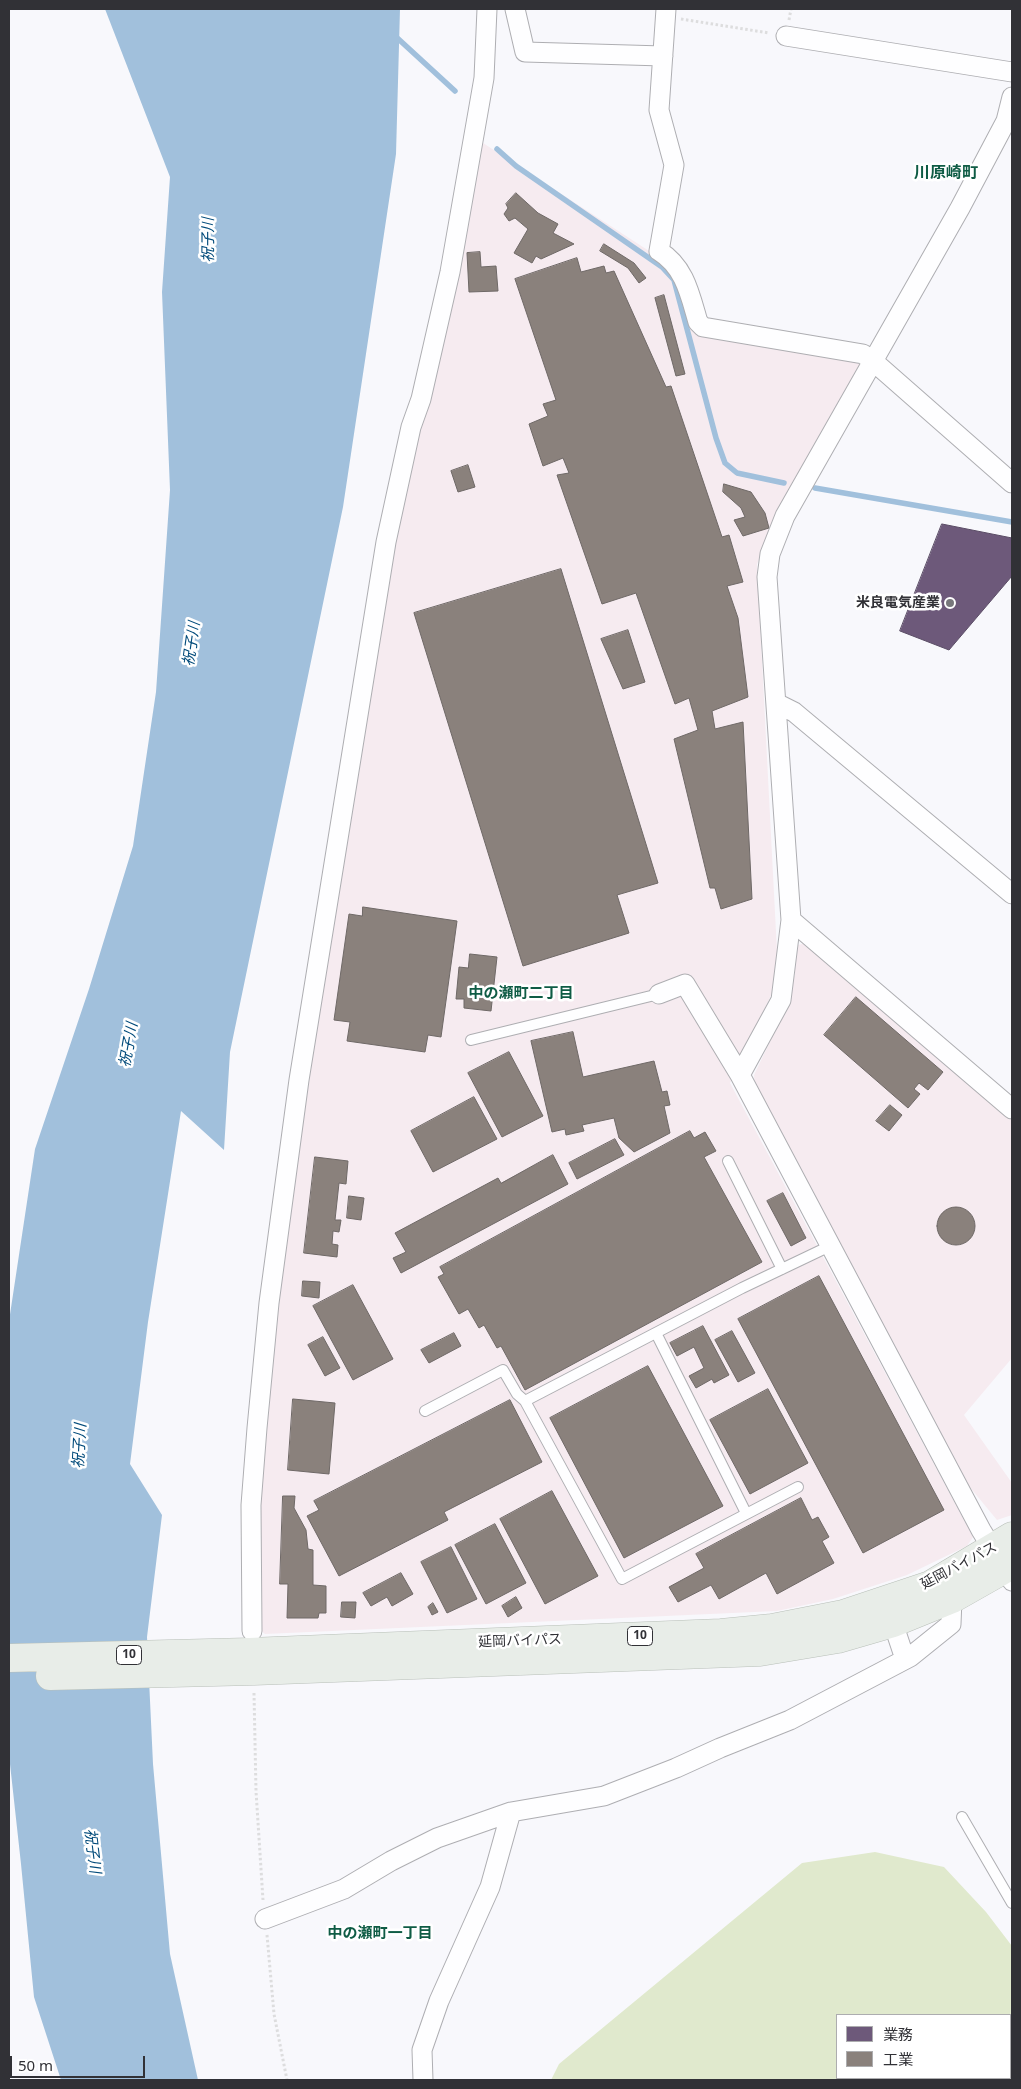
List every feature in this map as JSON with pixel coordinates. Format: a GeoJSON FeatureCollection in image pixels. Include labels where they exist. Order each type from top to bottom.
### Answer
{"type":"FeatureCollection","features":[{"type":"Feature","properties":{"kind":"highway","name":"延岡バイパス"},"geometry":{"type":"LineString","coordinates":[[9,1678],[251,1656],[721,1633],[772,1628],[843,1614],[1007,1560]]}},
{"type":"Feature","properties":{"kind":"highway","name":"延岡バイパス"},"geometry":{"type":"LineString","coordinates":[[9,1658],[760,1652],[838,1640],[893,1623],[952,1599],[1007,1560]]}},
{"type":"Feature","properties":{"kind":"street"},"geometry":{"type":"LineString","coordinates":[[251,1656],[251,1505],[256,1428],[269,1303],[299,1080],[386,542],[411,427],[421,398],[452,263],[484,78],[487,9]]}},
{"type":"Feature","properties":{"kind":"street"},"geometry":{"type":"LineString","coordinates":[[515,9],[525,52],[663,56]]}},
{"type":"Feature","properties":{"kind":"street"},"geometry":{"type":"LineString","coordinates":[[666,12],[659,110],[674,165],[659,251],[671,258],[684,279],[698,322],[703,327],[863,354],[1012,483]]}},
{"type":"Feature","properties":{"kind":"street"},"geometry":{"type":"LineString","coordinates":[[786,36],[1012,72]]}},
{"type":"Feature","properties":{"kind":"street"},"geometry":{"type":"LineString","coordinates":[[740,1075],[781,1000],[791,920],[767,577],[770,554],[785,516],[997,138],[1006,121],[1012,97]]}},
{"type":"Feature","properties":{"kind":"street"},"geometry":{"type":"LineString","coordinates":[[776,703],[794,712],[1012,894]]}},
{"type":"Feature","properties":{"kind":"street"},"geometry":{"type":"LineString","coordinates":[[791,920],[1012,1108]]}},
{"type":"Feature","properties":{"kind":"street"},"geometry":{"type":"LineString","coordinates":[[659,994],[685,984],[740,1075],[830,1246],[1007,1560]]}},
{"type":"Feature","properties":{"kind":"street"},"geometry":{"type":"LineString","coordinates":[[265,1918],[344,1889],[391,1861],[438,1838],[511,1812],[604,1796],[790,1720],[910,1657],[951,1624],[952,1599]]}},
{"type":"Feature","properties":{"kind":"street"},"geometry":{"type":"LineString","coordinates":[[893,1623],[905,1659]]}},
{"type":"Feature","properties":{"kind":"street"},"geometry":{"type":"LineString","coordinates":[[424,2080],[422,2050],[439,2001],[490,1887],[511,1812]]}},
{"type":"Feature","properties":{"kind":"lane"},"geometry":{"type":"LineString","coordinates":[[471,1040],[659,994]]}},
{"type":"Feature","properties":{"kind":"lane"},"geometry":{"type":"LineString","coordinates":[[728,1161],[782,1270]]}},
{"type":"Feature","properties":{"kind":"lane"},"geometry":{"type":"LineString","coordinates":[[525,1400],[742,1288],[830,1246]]}},
{"type":"Feature","properties":{"kind":"lane"},"geometry":{"type":"LineString","coordinates":[[656,1333],[746,1514]]}},
{"type":"Feature","properties":{"kind":"lane"},"geometry":{"type":"LineString","coordinates":[[425,1411],[503,1370],[517,1394],[525,1400],[622,1579],[798,1487]]}},
{"type":"Feature","properties":{"kind":"lane"},"geometry":{"type":"LineString","coordinates":[[962,1818],[1012,1903]]}},
{"type":"Feature","properties":{"kind":"path"},"geometry":{"type":"LineString","coordinates":[[666,12],[786,36]]}},
{"type":"Feature","properties":{"kind":"path"},"geometry":{"type":"LineString","coordinates":[[251,1656],[256,1791],[265,1918],[274,2014],[287,2080]]}},
{"type":"Feature","properties":{"kind":"shaded area"},"geometry":{"type":"Polygon","coordinates":[[[480,141],[666,262],[680,280],[697,334],[864,360],[769,536],[757,564],[778,971],[773,991],[730,1083],[973,1537],[967,1546],[907,1575],[833,1599],[777,1611],[265,1634],[258,1628],[257,1516],[269,1371],[337,879],[403,501],[480,141]]]}},
{"type":"Feature","properties":{"kind":"shaded area"},"geometry":{"type":"Polygon","coordinates":[[[805,943],[1012,1117],[1012,1358],[964,1415],[1012,1483],[1012,1515],[997,1520],[968,1485],[755,1089],[754,1075],[787,1006],[795,974],[795,946],[805,943]]]}},
{"type":"Feature","properties":{"kind":"green space"},"geometry":{"type":"Polygon","coordinates":[[[875,1852],[944,1867],[986,1912],[1012,1946],[1011,2064],[1011,2014],[836,2014],[836,2079],[1002,2080],[551,2080],[559,2064],[802,1863],[875,1852]]]}},
{"type":"Feature","properties":{"kind":"water","name":"祝子川"},"geometry":{"type":"Polygon","coordinates":[[[105,9],[400,9],[396,154],[343,507],[230,1052],[224,1150],[181,1111],[148,1322],[130,1464],[162,1515],[147,1637],[153,1764],[170,1954],[198,2080],[61,2080],[34,1997],[9,1755],[9,1321],[35,1149],[89,989],[133,846],[156,692],[170,490],[162,292],[170,177],[105,9]]]}},
{"type":"Feature","properties":{"kind":"building: 業務","name":"米良電気産業"},"geometry":{"type":"Polygon","coordinates":[[[942,524],[1012,538],[1012,576],[949,650],[900,631],[942,524]]]}},
{"type":"Feature","properties":{"kind":"building: 工業"},"geometry":{"type":"Polygon","coordinates":[[[516,193],[538,213],[558,224],[553,233],[574,244],[541,259],[536,256],[532,263],[514,253],[528,229],[515,218],[509,221],[504,214],[508,208],[506,204],[516,193]]]}},
{"type":"Feature","properties":{"kind":"building: 工業"},"geometry":{"type":"Polygon","coordinates":[[[604,244],[634,263],[646,278],[639,283],[628,268],[600,251],[604,244]]]}},
{"type":"Feature","properties":{"kind":"building: 工業"},"geometry":{"type":"Polygon","coordinates":[[[480,252],[481,267],[496,266],[498,291],[469,292],[467,253],[480,252]]]}},
{"type":"Feature","properties":{"kind":"building: 工業"},"geometry":{"type":"Polygon","coordinates":[[[577,258],[581,272],[604,266],[606,273],[614,271],[666,387],[671,386],[722,537],[729,535],[743,582],[727,586],[738,618],[748,697],[712,711],[715,729],[743,722],[752,899],[721,909],[715,888],[710,888],[674,739],[698,730],[689,698],[675,704],[636,593],[602,604],[557,475],[569,473],[563,458],[543,466],[529,424],[548,416],[543,404],[556,400],[515,279],[577,258]]]}},
{"type":"Feature","properties":{"kind":"building: 工業"},"geometry":{"type":"Polygon","coordinates":[[[664,295],[685,374],[676,376],[655,298],[664,295]]]}},
{"type":"Feature","properties":{"kind":"building: 工業"},"geometry":{"type":"Polygon","coordinates":[[[468,465],[475,487],[458,492],[451,471],[468,465]]]}},
{"type":"Feature","properties":{"kind":"building: 工業"},"geometry":{"type":"Polygon","coordinates":[[[724,484],[751,492],[765,513],[769,528],[743,536],[734,520],[745,517],[741,508],[723,492],[724,484]]]}},
{"type":"Feature","properties":{"kind":"building: 工業"},"geometry":{"type":"Polygon","coordinates":[[[561,569],[658,883],[617,895],[629,933],[523,966],[414,613],[561,569]]]}},
{"type":"Feature","properties":{"kind":"building: 工業"},"geometry":{"type":"Polygon","coordinates":[[[628,630],[645,682],[623,689],[601,639],[628,630]]]}},
{"type":"Feature","properties":{"kind":"building: 工業"},"geometry":{"type":"Polygon","coordinates":[[[363,907],[457,921],[441,1037],[428,1035],[425,1052],[347,1041],[350,1022],[334,1020],[349,914],[362,916],[363,907]]]}},
{"type":"Feature","properties":{"kind":"building: 工業"},"geometry":{"type":"Polygon","coordinates":[[[470,954],[497,957],[491,1011],[464,1008],[464,999],[456,999],[459,967],[468,968],[470,954]]]}},
{"type":"Feature","properties":{"kind":"building: 工業"},"geometry":{"type":"Polygon","coordinates":[[[856,997],[943,1072],[928,1090],[919,1083],[914,1089],[920,1094],[908,1108],[824,1035],[856,997]]]}},
{"type":"Feature","properties":{"kind":"building: 工業"},"geometry":{"type":"Polygon","coordinates":[[[573,1032],[583,1077],[654,1061],[662,1092],[667,1091],[670,1105],[664,1106],[670,1133],[634,1152],[619,1138],[614,1118],[582,1125],[584,1131],[566,1135],[565,1129],[552,1132],[531,1041],[573,1032]]]}},
{"type":"Feature","properties":{"kind":"building: 工業"},"geometry":{"type":"Polygon","coordinates":[[[509,1052],[543,1116],[502,1137],[468,1073],[509,1052]]]}},
{"type":"Feature","properties":{"kind":"building: 工業"},"geometry":{"type":"Polygon","coordinates":[[[474,1097],[497,1139],[433,1172],[411,1131],[474,1097]]]}},
{"type":"Feature","properties":{"kind":"building: 工業"},"geometry":{"type":"Polygon","coordinates":[[[890,1105],[902,1115],[889,1131],[876,1121],[890,1105]]]}},
{"type":"Feature","properties":{"kind":"building: 工業"},"geometry":{"type":"Polygon","coordinates":[[[690,1131],[694,1138],[705,1132],[716,1151],[704,1157],[762,1262],[525,1390],[501,1346],[497,1348],[484,1325],[479,1328],[468,1309],[459,1314],[438,1277],[444,1274],[440,1267],[690,1131]]]}},
{"type":"Feature","properties":{"kind":"building: 工業"},"geometry":{"type":"Polygon","coordinates":[[[615,1139],[624,1155],[577,1179],[569,1163],[615,1139]]]}},
{"type":"Feature","properties":{"kind":"building: 工業"},"geometry":{"type":"Polygon","coordinates":[[[553,1155],[568,1184],[401,1273],[393,1258],[406,1252],[395,1233],[498,1178],[501,1183],[553,1155]]]}},
{"type":"Feature","properties":{"kind":"building: 工業"},"geometry":{"type":"Polygon","coordinates":[[[315,1157],[348,1161],[346,1184],[339,1183],[335,1220],[341,1220],[339,1232],[333,1231],[332,1244],[338,1245],[337,1257],[304,1253],[315,1157]]]}},
{"type":"Feature","properties":{"kind":"building: 工業"},"geometry":{"type":"Polygon","coordinates":[[[783,1193],[806,1238],[791,1246],[767,1201],[783,1193]]]}},
{"type":"Feature","properties":{"kind":"building: 工業"},"geometry":{"type":"Polygon","coordinates":[[[349,1196],[364,1198],[361,1220],[347,1218],[349,1196]]]}},
{"type":"Feature","properties":{"kind":"building: 工業"},"geometry":{"type":"Polygon","coordinates":[[[956,1207],[969,1213],[975,1226],[969,1239],[956,1245],[943,1239],[937,1226],[943,1213],[956,1207]]]}},
{"type":"Feature","properties":{"kind":"building: 工業"},"geometry":{"type":"Polygon","coordinates":[[[819,1276],[944,1510],[863,1553],[738,1319],[819,1276]]]}},
{"type":"Feature","properties":{"kind":"building: 工業"},"geometry":{"type":"Polygon","coordinates":[[[303,1281],[320,1282],[319,1298],[302,1296],[303,1281]]]}},
{"type":"Feature","properties":{"kind":"building: 工業"},"geometry":{"type":"Polygon","coordinates":[[[353,1285],[393,1359],[353,1380],[313,1306],[353,1285]]]}},
{"type":"Feature","properties":{"kind":"building: 工業"},"geometry":{"type":"Polygon","coordinates":[[[703,1326],[729,1375],[714,1383],[712,1379],[696,1388],[689,1376],[704,1368],[694,1347],[677,1356],[670,1343],[703,1326]]]}},
{"type":"Feature","properties":{"kind":"building: 工業"},"geometry":{"type":"Polygon","coordinates":[[[732,1331],[755,1373],[738,1382],[715,1340],[732,1331]]]}},
{"type":"Feature","properties":{"kind":"building: 工業"},"geometry":{"type":"Polygon","coordinates":[[[454,1333],[461,1346],[429,1363],[421,1350],[454,1333]]]}},
{"type":"Feature","properties":{"kind":"building: 工業"},"geometry":{"type":"Polygon","coordinates":[[[323,1337],[340,1368],[325,1376],[308,1345],[323,1337]]]}},
{"type":"Feature","properties":{"kind":"building: 工業"},"geometry":{"type":"Polygon","coordinates":[[[648,1366],[723,1506],[624,1558],[550,1418],[648,1366]]]}},
{"type":"Feature","properties":{"kind":"building: 工業"},"geometry":{"type":"Polygon","coordinates":[[[768,1389],[808,1463],[750,1494],[710,1420],[768,1389]]]}},
{"type":"Feature","properties":{"kind":"building: 工業"},"geometry":{"type":"Polygon","coordinates":[[[293,1399],[335,1403],[329,1474],[288,1470],[293,1399]]]}},
{"type":"Feature","properties":{"kind":"building: 工業"},"geometry":{"type":"Polygon","coordinates":[[[510,1400],[542,1462],[444,1512],[448,1520],[339,1576],[307,1516],[319,1510],[314,1501],[510,1400]]]}},
{"type":"Feature","properties":{"kind":"building: 工業"},"geometry":{"type":"Polygon","coordinates":[[[552,1491],[598,1576],[545,1604],[500,1519],[552,1491]]]}},
{"type":"Feature","properties":{"kind":"building: 工業"},"geometry":{"type":"Polygon","coordinates":[[[283,1496],[295,1496],[294,1508],[306,1530],[308,1549],[313,1550],[313,1585],[326,1586],[326,1613],[319,1613],[318,1618],[287,1618],[288,1584],[280,1584],[283,1496]]]}},
{"type":"Feature","properties":{"kind":"building: 工業"},"geometry":{"type":"Polygon","coordinates":[[[801,1498],[812,1520],[818,1517],[829,1537],[822,1541],[834,1563],[777,1594],[766,1573],[719,1599],[711,1585],[678,1602],[669,1587],[704,1568],[696,1554],[801,1498]]]}},
{"type":"Feature","properties":{"kind":"building: 工業"},"geometry":{"type":"Polygon","coordinates":[[[495,1524],[526,1583],[486,1604],[455,1545],[495,1524]]]}},
{"type":"Feature","properties":{"kind":"building: 工業"},"geometry":{"type":"Polygon","coordinates":[[[451,1547],[477,1599],[447,1613],[421,1562],[451,1547]]]}},
{"type":"Feature","properties":{"kind":"building: 工業"},"geometry":{"type":"Polygon","coordinates":[[[401,1573],[413,1594],[392,1606],[387,1597],[371,1606],[363,1593],[401,1573]]]}},
{"type":"Feature","properties":{"kind":"building: 工業"},"geometry":{"type":"Polygon","coordinates":[[[516,1597],[522,1608],[508,1617],[502,1606],[516,1597]]]}},
{"type":"Feature","properties":{"kind":"building: 工業"},"geometry":{"type":"Polygon","coordinates":[[[342,1602],[356,1602],[355,1618],[341,1617],[342,1602]]]}},
{"type":"Feature","properties":{"kind":"building: 工業"},"geometry":{"type":"Polygon","coordinates":[[[433,1603],[438,1612],[432,1615],[428,1607],[433,1603]]]}},
{"type":"Feature","properties":{"kind":"waterway"},"geometry":{"type":"LineString","coordinates":[[394,35],[455,91]]}},
{"type":"Feature","properties":{"kind":"waterway"},"geometry":{"type":"LineString","coordinates":[[497,149],[516,166],[662,267],[674,280],[716,438],[725,463],[737,473],[784,483]]}},
{"type":"Feature","properties":{"kind":"waterway"},"geometry":{"type":"LineString","coordinates":[[815,488],[1012,522]]}},
{"type":"Feature","properties":{"kind":"place","name":"米良電気産業"},"geometry":{"type":"Point","coordinates":[950,603]}},
{"type":"Feature","properties":{"kind":"district","name":"川原崎町"},"geometry":{"type":"Point","coordinates":[946,173]}},
{"type":"Feature","properties":{"kind":"district","name":"中の瀬町二丁目"},"geometry":{"type":"Point","coordinates":[521,994]}},
{"type":"Feature","properties":{"kind":"district","name":"中の瀬町一丁目"},"geometry":{"type":"Point","coordinates":[380,1934]}}]}
